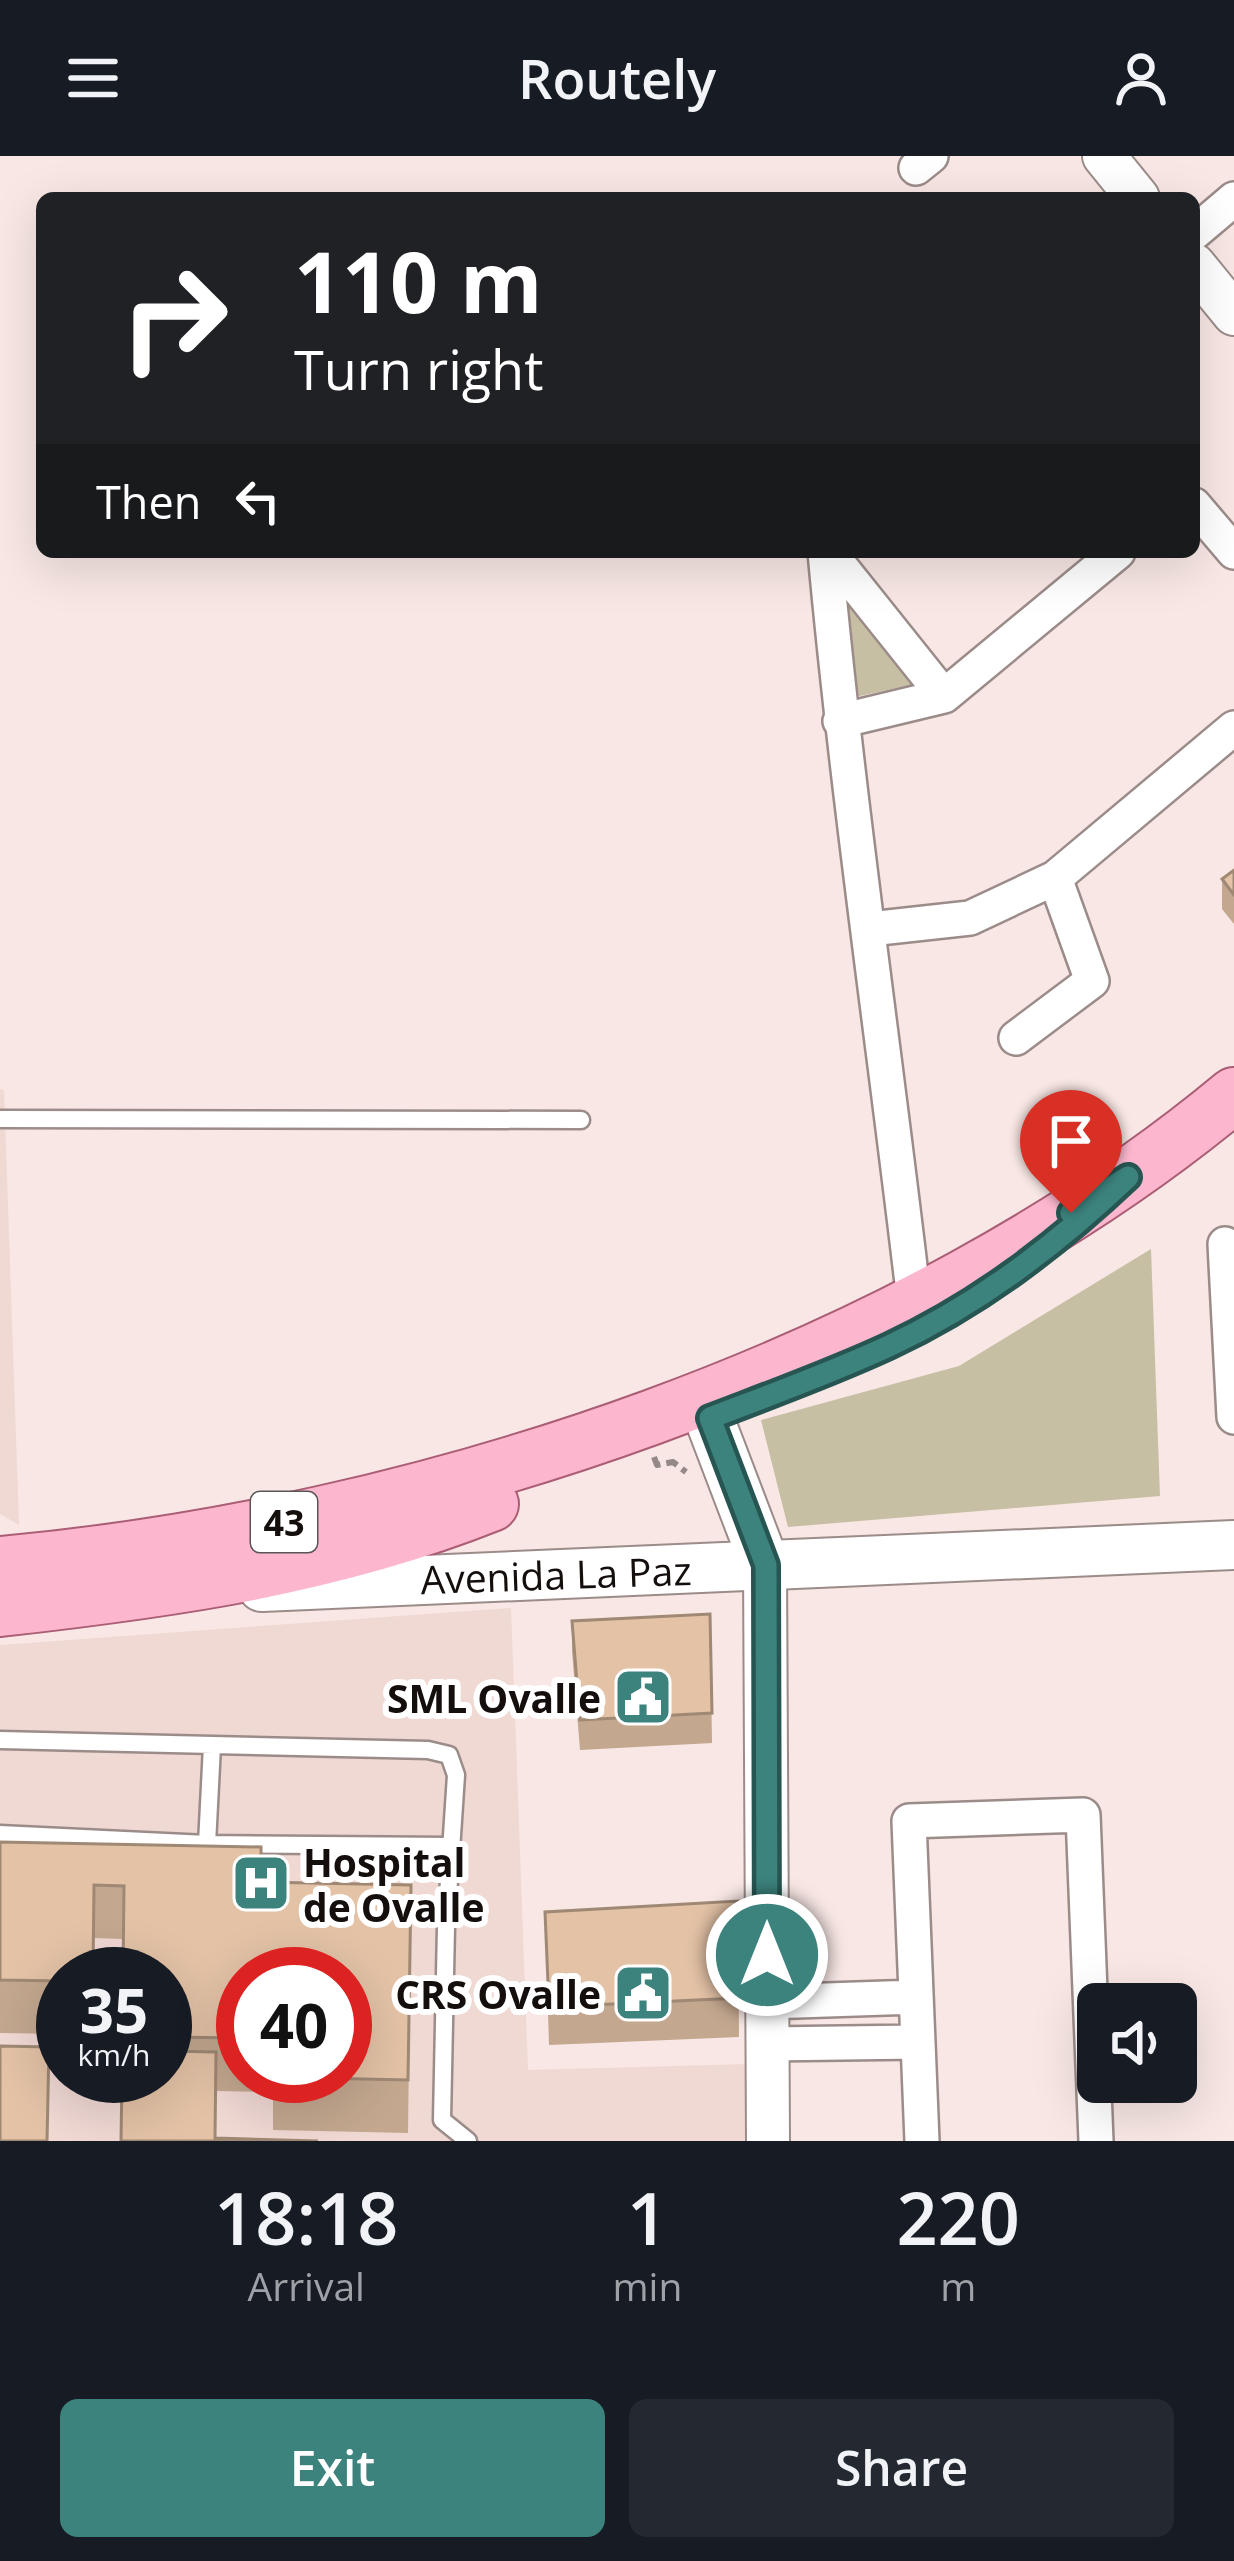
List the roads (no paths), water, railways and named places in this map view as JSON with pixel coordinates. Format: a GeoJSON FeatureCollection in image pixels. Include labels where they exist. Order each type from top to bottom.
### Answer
{"type":"FeatureCollection","features":[{"type":"Feature","properties":{"kind":"main road","name":"43"},"geometry":{"type":"LineString","coordinates":[[0,1564],[166,1544],[389,1498],[859,1359],[936,1322],[1033,1260],[1128,1177],[1234,1095]]}},
{"type":"Feature","properties":{"kind":"main road","name":"43"},"geometry":{"type":"LineString","coordinates":[[0,1609],[166,1591],[243,1577],[393,1538],[649,1443],[705,1408],[1042,1230],[1128,1177]]}},
{"type":"Feature","properties":{"kind":"main road"},"geometry":{"type":"LineString","coordinates":[[705,1408],[766,1565]]}},
{"type":"Feature","properties":{"kind":"main road","name":"Avenida La Paz"},"geometry":{"type":"LineString","coordinates":[[166,1591],[1234,1545]]}},
{"type":"Feature","properties":{"kind":"street"},"geometry":{"type":"LineString","coordinates":[[1103,156],[1133,192]]}},
{"type":"Feature","properties":{"kind":"street"},"geometry":{"type":"LineString","coordinates":[[1200,227],[1234,199]]}},
{"type":"Feature","properties":{"kind":"street"},"geometry":{"type":"LineString","coordinates":[[1200,273],[1234,314]]}},
{"type":"Feature","properties":{"kind":"street"},"geometry":{"type":"LineString","coordinates":[[1200,513],[1234,552]]}},
{"type":"Feature","properties":{"kind":"street"},"geometry":{"type":"LineString","coordinates":[[827,558],[840,721],[914,1300]]}},
{"type":"Feature","properties":{"kind":"street"},"geometry":{"type":"LineString","coordinates":[[832,558],[944,696]]}},
{"type":"Feature","properties":{"kind":"street"},"geometry":{"type":"LineString","coordinates":[[840,721],[944,696],[1111,558]]}},
{"type":"Feature","properties":{"kind":"street"},"geometry":{"type":"LineString","coordinates":[[870,929],[970,918],[1055,878],[1234,728]]}},
{"type":"Feature","properties":{"kind":"street"},"geometry":{"type":"LineString","coordinates":[[1016,1038],[1092,981],[1055,878]]}},
{"type":"Feature","properties":{"kind":"street"},"geometry":{"type":"LineString","coordinates":[[1225,1244],[1234,1417]]}},
{"type":"Feature","properties":{"kind":"street"},"geometry":{"type":"LineString","coordinates":[[766,1565],[768,2141]]}},
{"type":"Feature","properties":{"kind":"street"},"geometry":{"type":"LineString","coordinates":[[922,2141],[909,1821],[1083,1814],[1096,2141]]}},
{"type":"Feature","properties":{"kind":"street"},"geometry":{"type":"LineString","coordinates":[[767,2002],[916,1997]]}},
{"type":"Feature","properties":{"kind":"street"},"geometry":{"type":"LineString","coordinates":[[767,2044],[918,2042]]}},
{"type":"Feature","properties":{"kind":"lane"},"geometry":{"type":"LineString","coordinates":[[0,1119],[581,1120]]}},
{"type":"Feature","properties":{"kind":"lane"},"geometry":{"type":"LineString","coordinates":[[0,1740],[428,1750],[449,1755],[456,1774],[449,1846],[442,2120],[468,2141]]}},
{"type":"Feature","properties":{"kind":"lane"},"geometry":{"type":"LineString","coordinates":[[207,1844],[212,1746]]}},
{"type":"Feature","properties":{"kind":"lane"},"geometry":{"type":"LineString","coordinates":[[0,1834],[207,1844],[449,1846]]}},
{"type":"Feature","properties":{"kind":"place","name":"SML Ovalle"},"geometry":{"type":"Point","coordinates":[643,1697]}},
{"type":"Feature","properties":{"kind":"place","name":"Hospital de Ovalle"},"geometry":{"type":"Point","coordinates":[261,1883]}},
{"type":"Feature","properties":{"kind":"place","name":"CRS Ovalle"},"geometry":{"type":"Point","coordinates":[643,1993]}}]}
